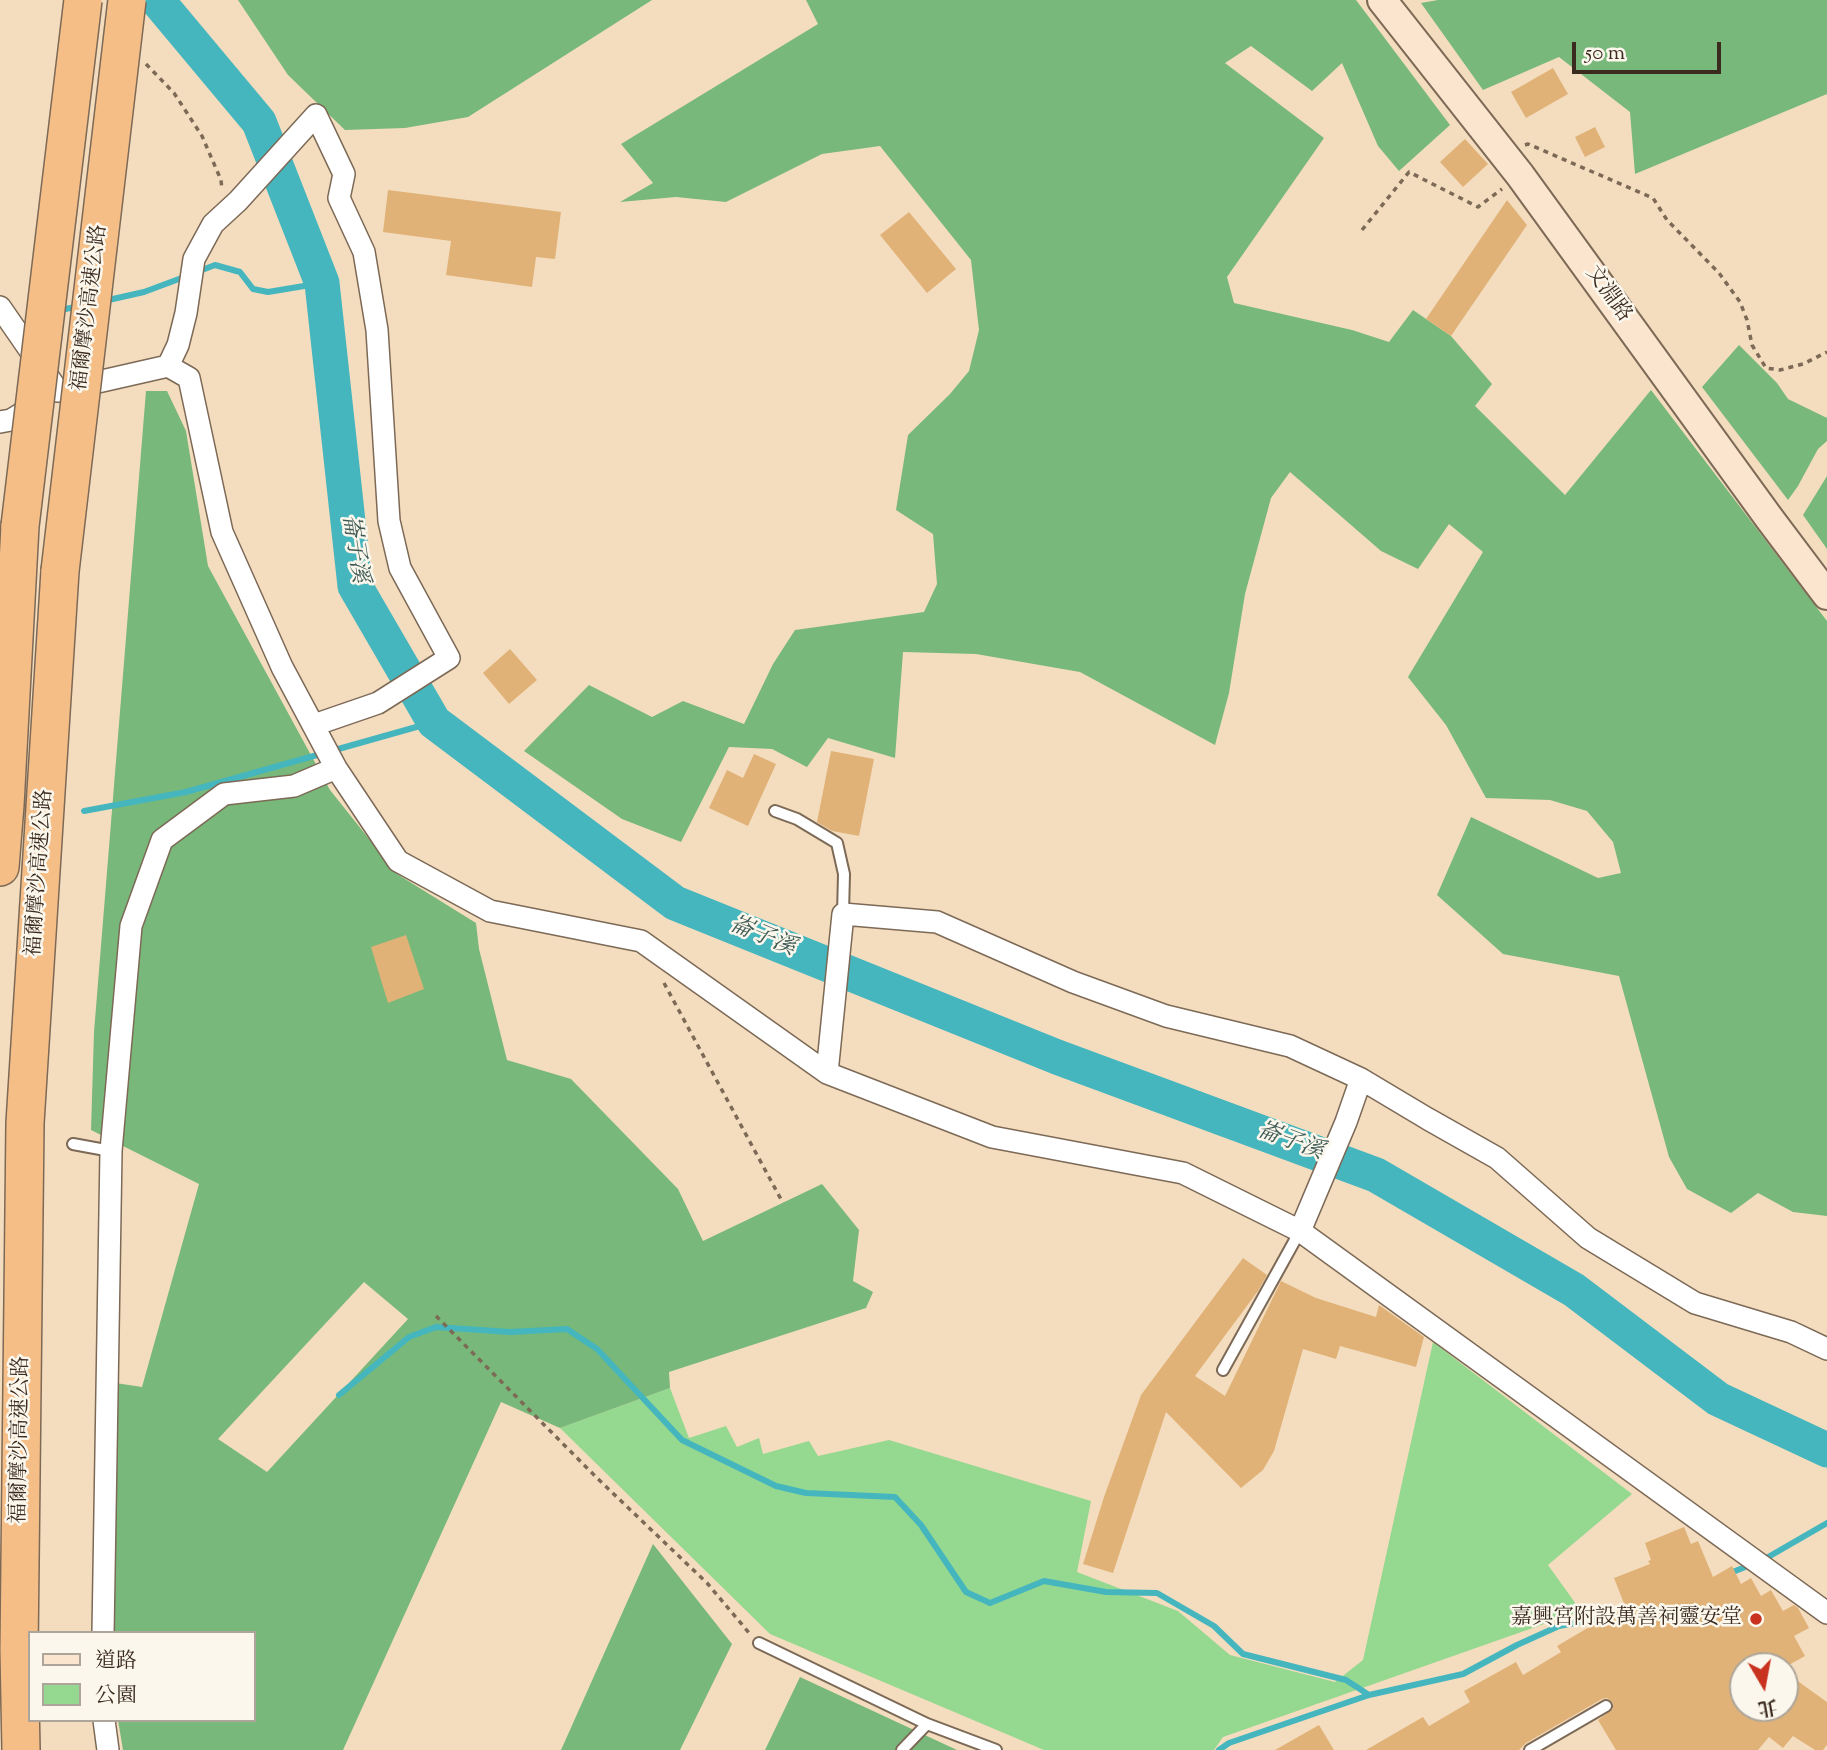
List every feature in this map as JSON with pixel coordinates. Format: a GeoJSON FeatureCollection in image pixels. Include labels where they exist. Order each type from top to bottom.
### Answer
{"type":"FeatureCollection","features":[{"type":"Feature","properties":{"kind":"highway","name":"福爾摩沙高速公路"},"geometry":{"type":"LineString","coordinates":[[0,867],[20,527],[83,0]]}},
{"type":"Feature","properties":{"kind":"highway","name":"福爾摩沙高速公路"},"geometry":{"type":"LineString","coordinates":[[21,1750],[19,1650],[25,1123],[60,571],[127,0]]}},
{"type":"Feature","properties":{"kind":"highway"},"geometry":{"type":"LineString","coordinates":[[20,1695],[30,1750]]}},
{"type":"Feature","properties":{"kind":"street","name":"文淵路"},"geometry":{"type":"LineString","coordinates":[[1382,0],[1520,175],[1827,595]]}},
{"type":"Feature","properties":{"kind":"street"},"geometry":{"type":"LineString","coordinates":[[168,366],[178,345],[187,313],[194,259],[213,224],[232,207],[316,115],[344,174],[339,198],[364,252],[377,330],[388,521],[400,568],[449,658],[378,704],[314,725]]}},
{"type":"Feature","properties":{"kind":"street"},"geometry":{"type":"LineString","coordinates":[[0,307],[58,391]]}},
{"type":"Feature","properties":{"kind":"street"},"geometry":{"type":"LineString","coordinates":[[0,422],[11,420],[58,391],[168,366],[189,378],[222,532],[282,667],[337,768],[398,861],[489,911],[641,942],[827,1073],[992,1137],[1183,1173],[1300,1231],[1827,1613]]}},
{"type":"Feature","properties":{"kind":"street"},"geometry":{"type":"LineString","coordinates":[[103,1631],[111,1151],[131,926],[162,840],[224,794],[294,786],[337,768]]}},
{"type":"Feature","properties":{"kind":"street"},"geometry":{"type":"LineString","coordinates":[[827,1073],[843,914],[937,922],[1073,982],[1166,1016],[1290,1046],[1361,1079],[1497,1158],[1588,1238],[1695,1303],[1791,1332],[1827,1349]]}},
{"type":"Feature","properties":{"kind":"street"},"geometry":{"type":"LineString","coordinates":[[1300,1231],[1361,1079]]}},
{"type":"Feature","properties":{"kind":"street"},"geometry":{"type":"LineString","coordinates":[[104,1722],[108,1750]]}},
{"type":"Feature","properties":{"kind":"lane"},"geometry":{"type":"LineString","coordinates":[[775,811],[797,819],[837,843],[844,874],[843,914]]}},
{"type":"Feature","properties":{"kind":"lane"},"geometry":{"type":"LineString","coordinates":[[73,1144],[111,1151]]}},
{"type":"Feature","properties":{"kind":"lane"},"geometry":{"type":"LineString","coordinates":[[1223,1370],[1300,1231]]}},
{"type":"Feature","properties":{"kind":"lane"},"geometry":{"type":"LineString","coordinates":[[759,1643],[927,1724],[996,1750]]}},
{"type":"Feature","properties":{"kind":"lane"},"geometry":{"type":"LineString","coordinates":[[1530,1750],[1606,1706]]}},
{"type":"Feature","properties":{"kind":"lane"},"geometry":{"type":"LineString","coordinates":[[902,1750],[927,1724]]}},
{"type":"Feature","properties":{"kind":"path"},"geometry":{"type":"LineString","coordinates":[[139,55],[174,93],[202,136],[232,207]]}},
{"type":"Feature","properties":{"kind":"path"},"geometry":{"type":"LineString","coordinates":[[1499,148],[1528,144],[1653,198],[1667,220],[1719,273],[1740,302],[1752,345],[1766,368],[1780,370],[1803,364],[1827,352]]}},
{"type":"Feature","properties":{"kind":"path"},"geometry":{"type":"LineString","coordinates":[[1362,230],[1409,172],[1478,207],[1520,175]]}},
{"type":"Feature","properties":{"kind":"path"},"geometry":{"type":"LineString","coordinates":[[660,977],[783,1203]]}},
{"type":"Feature","properties":{"kind":"path"},"geometry":{"type":"LineString","coordinates":[[436,1315],[597,1478],[707,1583],[759,1643]]}},
{"type":"Feature","properties":{"kind":"green space"},"geometry":{"type":"Polygon","coordinates":[[[238,0],[652,0],[468,117],[405,128],[345,130],[288,75],[238,0]]]}},
{"type":"Feature","properties":{"kind":"green space"},"geometry":{"type":"Polygon","coordinates":[[[806,0],[1356,0],[1450,125],[1399,171],[1378,146],[1342,63],[1312,91],[1251,46],[1225,63],[1324,138],[1227,277],[1234,303],[1352,330],[1389,342],[1413,310],[1451,336],[1492,384],[1475,406],[1565,495],[1651,390],[1827,621],[1827,1216],[1793,1212],[1758,1193],[1731,1213],[1687,1189],[1669,1157],[1619,976],[1503,954],[1437,895],[1471,817],[1598,878],[1621,873],[1613,842],[1587,811],[1550,800],[1486,798],[1446,725],[1408,677],[1483,552],[1449,524],[1418,569],[1381,551],[1290,472],[1271,498],[1245,594],[1229,693],[1215,745],[1080,672],[976,654],[903,652],[895,758],[828,738],[807,767],[772,749],[729,747],[681,842],[622,819],[524,751],[589,685],[652,717],[683,701],[744,724],[773,664],[795,630],[924,612],[937,584],[933,534],[896,510],[908,435],[950,394],[969,371],[979,330],[971,260],[880,146],[822,154],[726,202],[676,197],[620,202],[653,183],[621,144],[818,24],[806,0]]]}},
{"type":"Feature","properties":{"kind":"green space"},"geometry":{"type":"Polygon","coordinates":[[[1438,0],[1827,0],[1827,94],[1635,174],[1630,112],[1559,57],[1483,90],[1421,3],[1438,0]]]}},
{"type":"Feature","properties":{"kind":"green space"},"geometry":{"type":"Polygon","coordinates":[[[1739,345],[1777,383],[1788,399],[1827,418],[1827,441],[1818,449],[1788,500],[1702,387],[1739,345]]]}},
{"type":"Feature","properties":{"kind":"green space"},"geometry":{"type":"Polygon","coordinates":[[[146,391],[167,391],[186,431],[208,566],[330,790],[397,874],[476,923],[479,949],[507,1060],[571,1079],[678,1189],[703,1241],[822,1184],[859,1230],[853,1281],[873,1292],[866,1308],[669,1372],[670,1388],[560,1428],[501,1402],[343,1750],[123,1750],[118,1722],[256,1722],[256,1631],[113,1631],[109,1382],[142,1387],[199,1184],[91,1130],[94,1032],[146,391]],[[364,1282],[218,1439],[267,1472],[408,1319],[364,1282]]]}},
{"type":"Feature","properties":{"kind":"green space"},"geometry":{"type":"Polygon","coordinates":[[[1827,476],[1827,549],[1803,515],[1827,476]]]}},
{"type":"Feature","properties":{"kind":"green space"},"geometry":{"type":"Polygon","coordinates":[[[1433,1342],[1632,1494],[1548,1565],[1581,1611],[1223,1737],[1214,1750],[1044,1750],[770,1634],[560,1428],[670,1388],[689,1438],[726,1426],[737,1447],[759,1438],[763,1454],[809,1441],[818,1456],[889,1440],[1091,1501],[1077,1572],[1178,1611],[1230,1655],[1335,1682],[1363,1660],[1433,1342]]]}},
{"type":"Feature","properties":{"kind":"green space"},"geometry":{"type":"Polygon","coordinates":[[[653,1544],[732,1644],[680,1750],[561,1750],[653,1544]]]}},
{"type":"Feature","properties":{"kind":"green space"},"geometry":{"type":"Polygon","coordinates":[[[800,1677],[957,1750],[765,1750],[800,1677]]]}},
{"type":"Feature","properties":{"kind":"building"},"geometry":{"type":"Polygon","coordinates":[[[1553,68],[1568,94],[1526,118],[1511,92],[1553,68]]]}},
{"type":"Feature","properties":{"kind":"building"},"geometry":{"type":"Polygon","coordinates":[[[1595,127],[1605,147],[1585,157],[1575,137],[1595,127]]]}},
{"type":"Feature","properties":{"kind":"building"},"geometry":{"type":"Polygon","coordinates":[[[1465,139],[1488,164],[1463,187],[1440,162],[1465,139]]]}},
{"type":"Feature","properties":{"kind":"building"},"geometry":{"type":"Polygon","coordinates":[[[388,190],[561,212],[555,259],[536,257],[532,287],[446,275],[451,241],[383,232],[388,190]]]}},
{"type":"Feature","properties":{"kind":"building"},"geometry":{"type":"Polygon","coordinates":[[[1507,200],[1527,225],[1451,336],[1426,319],[1507,200]]]}},
{"type":"Feature","properties":{"kind":"building"},"geometry":{"type":"Polygon","coordinates":[[[909,212],[956,269],[927,293],[880,235],[909,212]]]}},
{"type":"Feature","properties":{"kind":"building"},"geometry":{"type":"Polygon","coordinates":[[[510,649],[537,680],[509,704],[483,673],[510,649]]]}},
{"type":"Feature","properties":{"kind":"building"},"geometry":{"type":"Polygon","coordinates":[[[831,751],[874,759],[859,836],[832,831],[817,822],[831,751]]]}},
{"type":"Feature","properties":{"kind":"building"},"geometry":{"type":"Polygon","coordinates":[[[754,754],[776,764],[748,826],[709,808],[727,770],[743,778],[754,754]]]}},
{"type":"Feature","properties":{"kind":"building"},"geometry":{"type":"Polygon","coordinates":[[[406,935],[424,989],[388,1003],[371,947],[406,935]]]}},
{"type":"Feature","properties":{"kind":"building"},"geometry":{"type":"Polygon","coordinates":[[[1243,1258],[1267,1275],[1195,1376],[1225,1396],[1281,1281],[1316,1298],[1376,1317],[1379,1305],[1424,1337],[1416,1367],[1340,1346],[1336,1359],[1303,1349],[1274,1451],[1263,1470],[1241,1488],[1166,1412],[1113,1573],[1083,1564],[1141,1395],[1243,1258]]]}},
{"type":"Feature","properties":{"kind":"building"},"geometry":{"type":"Polygon","coordinates":[[[1684,1527],[1691,1544],[1698,1541],[1713,1577],[1732,1566],[1741,1584],[1751,1578],[1761,1596],[1771,1590],[1783,1611],[1794,1605],[1798,1608],[1809,1628],[1794,1636],[1805,1656],[1799,1659],[1799,1652],[1729,1652],[1729,1722],[1799,1722],[1799,1682],[1827,1702],[1827,1745],[1823,1750],[1815,1750],[1793,1736],[1783,1748],[1769,1737],[1758,1750],[1616,1750],[1598,1720],[1613,1709],[1613,1703],[1607,1698],[1526,1743],[1519,1750],[1366,1750],[1423,1717],[1429,1726],[1470,1702],[1464,1691],[1516,1662],[1523,1675],[1561,1652],[1557,1646],[1625,1606],[1614,1578],[1650,1564],[1645,1543],[1684,1527]]]}},
{"type":"Feature","properties":{"kind":"building"},"geometry":{"type":"Polygon","coordinates":[[[1319,1725],[1334,1750],[1275,1750],[1319,1725]]]}},
{"type":"Feature","properties":{"kind":"waterway","name":"崙子溪"},"geometry":{"type":"LineString","coordinates":[[157,0],[259,122],[322,283],[355,586],[434,722],[675,903],[1057,1057],[1376,1175],[1574,1290],[1718,1399],[1827,1450]]}},
{"type":"Feature","properties":{"kind":"waterway"},"geometry":{"type":"LineString","coordinates":[[197,272],[215,265],[240,272],[253,289],[268,292],[322,283]]}},
{"type":"Feature","properties":{"kind":"waterway"},"geometry":{"type":"LineString","coordinates":[[104,301],[144,292],[187,276]]}},
{"type":"Feature","properties":{"kind":"waterway"},"geometry":{"type":"LineString","coordinates":[[56,311],[80,306]]}},
{"type":"Feature","properties":{"kind":"waterway"},"geometry":{"type":"LineString","coordinates":[[84,811],[186,792],[434,722]]}},
{"type":"Feature","properties":{"kind":"waterway"},"geometry":{"type":"LineString","coordinates":[[339,1395],[409,1337],[436,1327],[510,1332],[567,1329],[597,1349],[682,1440],[776,1486],[806,1493],[895,1497],[921,1525],[966,1592],[990,1603],[1044,1581],[1106,1592],[1157,1593],[1214,1626],[1243,1654],[1346,1680],[1369,1695]]}},
{"type":"Feature","properties":{"kind":"waterway"},"geometry":{"type":"LineString","coordinates":[[1763,1560],[1827,1523]]}},
{"type":"Feature","properties":{"kind":"waterway"},"geometry":{"type":"LineString","coordinates":[[1728,1574],[1750,1565]]}},
{"type":"Feature","properties":{"kind":"waterway"},"geometry":{"type":"LineString","coordinates":[[1219,1750],[1229,1743],[1369,1695],[1463,1674],[1559,1626],[1613,1616]]}},
{"type":"Feature","properties":{"kind":"place","name":"嘉興宮附設萬善祠靈安堂"},"geometry":{"type":"Point","coordinates":[1756,1619]}}]}
